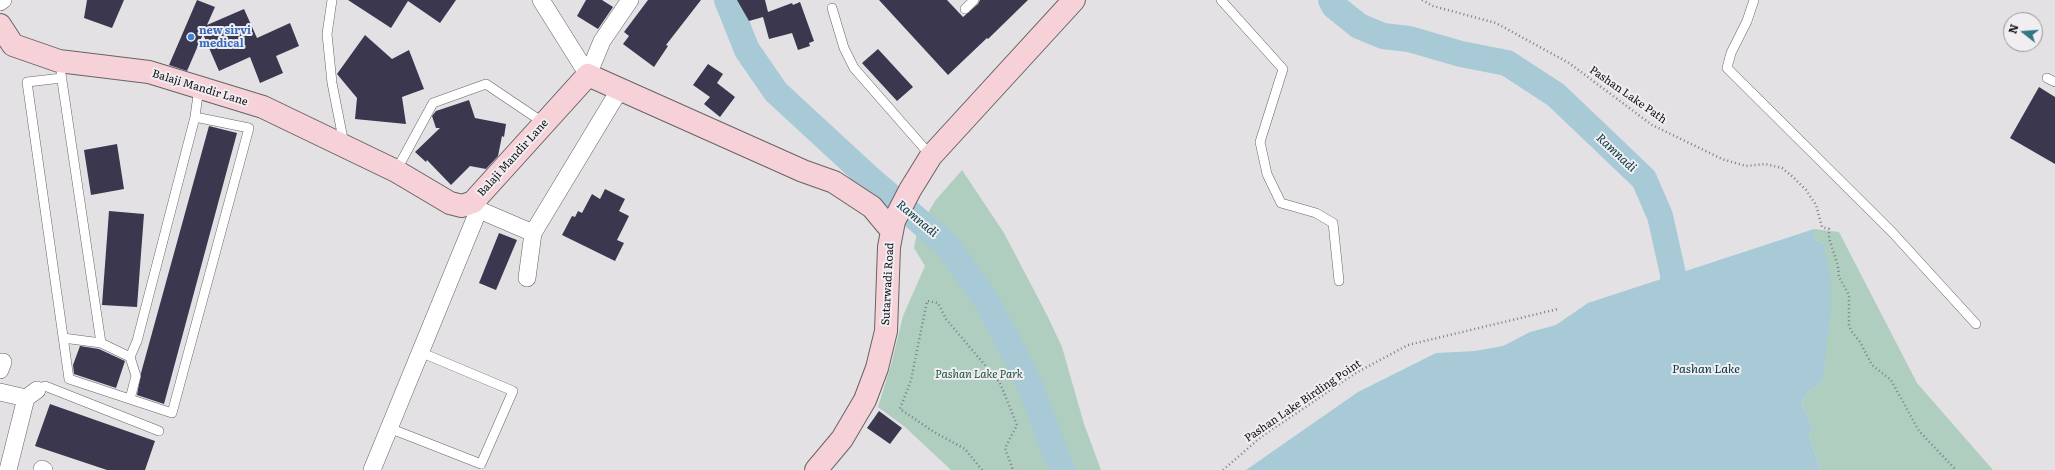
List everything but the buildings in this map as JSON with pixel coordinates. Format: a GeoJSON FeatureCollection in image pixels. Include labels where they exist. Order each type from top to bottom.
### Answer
{"type":"FeatureCollection","features":[{"type":"Feature","properties":{"kind":"street"},"geometry":{"type":"LineString","coordinates":[[541,0],[588,75],[803,171],[834,182],[872,207],[893,226]]}},
{"type":"Feature","properties":{"kind":"street"},"geometry":{"type":"LineString","coordinates":[[588,75],[602,41],[630,0]]}},
{"type":"Feature","properties":{"kind":"street","name":"Sutarwadi Road"},"geometry":{"type":"LineString","coordinates":[[822,466],[842,439],[861,407],[877,368],[886,331],[889,247],[893,226],[910,190],[931,156],[1074,0]]}},
{"type":"Feature","properties":{"kind":"street","name":"Balaji Mandir Lane"},"geometry":{"type":"LineString","coordinates":[[0,25],[6,44],[61,70],[150,72],[263,106],[396,171],[450,203],[473,207],[473,202],[588,75]]}},
{"type":"Feature","properties":{"kind":"street"},"geometry":{"type":"LineString","coordinates":[[527,278],[533,233],[620,89]]}},
{"type":"Feature","properties":{"kind":"street"},"geometry":{"type":"LineString","coordinates":[[372,470],[420,352],[473,207],[533,233]]}},
{"type":"Feature","properties":{"kind":"street"},"geometry":{"type":"LineString","coordinates":[[0,392],[32,394],[8,470]]}},
{"type":"Feature","properties":{"kind":"lane"},"geometry":{"type":"LineString","coordinates":[[332,0],[327,34],[332,83],[344,146]]}},
{"type":"Feature","properties":{"kind":"lane"},"geometry":{"type":"LineString","coordinates":[[965,9],[974,0]]}},
{"type":"Feature","properties":{"kind":"lane"},"geometry":{"type":"LineString","coordinates":[[1221,0],[1283,69],[1260,142],[1267,174],[1281,203],[1316,213],[1333,223],[1339,281]]}},
{"type":"Feature","properties":{"kind":"lane"},"geometry":{"type":"LineString","coordinates":[[1754,0],[1731,53],[1727,68],[1892,232],[1976,324]]}},
{"type":"Feature","properties":{"kind":"lane"},"geometry":{"type":"LineString","coordinates":[[832,8],[844,48],[854,68],[931,156]]}},
{"type":"Feature","properties":{"kind":"lane"},"geometry":{"type":"LineString","coordinates":[[101,343],[61,70],[27,82],[69,379],[172,413],[249,128],[195,117]]}},
{"type":"Feature","properties":{"kind":"lane"},"geometry":{"type":"LineString","coordinates":[[396,171],[433,103],[486,84],[544,123]]}},
{"type":"Feature","properties":{"kind":"lane"},"geometry":{"type":"LineString","coordinates":[[130,399],[136,376],[130,357],[138,333],[195,117],[199,87]]}},
{"type":"Feature","properties":{"kind":"lane"},"geometry":{"type":"LineString","coordinates":[[63,338],[101,343],[130,357]]}},
{"type":"Feature","properties":{"kind":"lane"},"geometry":{"type":"LineString","coordinates":[[389,428],[481,464],[513,391],[420,352]]}},
{"type":"Feature","properties":{"kind":"lane"},"geometry":{"type":"LineString","coordinates":[[32,394],[45,386],[159,431]]}},
{"type":"Feature","properties":{"kind":"path","name":"Pashan Lake Path"},"geometry":{"type":"LineString","coordinates":[[1422,0],[1433,6],[1496,23],[1570,63],[1652,124],[1722,160],[1746,166],[1765,164],[1782,168],[1793,177],[1806,190],[1816,205],[1822,227],[1829,229],[1829,238],[1838,266],[1839,277],[1849,295],[1849,326],[1852,332],[1860,342],[1872,365],[1891,380],[1919,431],[1956,470]]}},
{"type":"Feature","properties":{"kind":"path"},"geometry":{"type":"LineString","coordinates":[[982,470],[965,449],[934,432],[900,409],[911,380],[926,301],[938,303],[946,319],[1000,383],[1017,425],[1005,448],[1013,470]]}},
{"type":"Feature","properties":{"kind":"path","name":"Pashan Lake Birding Point"},"geometry":{"type":"LineString","coordinates":[[1223,470],[1261,437],[1347,378],[1408,345],[1558,309]]}},
{"type":"Feature","properties":{"kind":"green space","name":"Pashan Lake Park"},"geometry":{"type":"Polygon","coordinates":[[[962,170],[1004,233],[1062,347],[1084,424],[1101,470],[951,470],[905,427],[878,407],[891,365],[903,316],[925,266],[914,248],[917,232],[935,201],[962,170]]]}},
{"type":"Feature","properties":{"kind":"green space"},"geometry":{"type":"Polygon","coordinates":[[[1814,229],[1839,232],[1917,383],[1993,470],[1820,470],[1809,434],[1813,428],[1801,404],[1809,391],[1822,382],[1824,244],[1814,239],[1814,229]]]}},
{"type":"Feature","properties":{"kind":"water","name":"Pashan Lake"},"geometry":{"type":"Polygon","coordinates":[[[1814,229],[1814,239],[1824,244],[1831,282],[1831,312],[1822,382],[1809,391],[1801,404],[1813,428],[1809,434],[1820,470],[1246,470],[1358,392],[1436,353],[1475,351],[1503,346],[1530,332],[1556,325],[1588,303],[1814,229]]]}},
{"type":"Feature","properties":{"kind":"waterway","name":"Ramnadi"},"geometry":{"type":"LineString","coordinates":[[727,0],[747,50],[776,92],[867,176],[947,245],[986,300],[1026,376],[1062,470]]}},
{"type":"Feature","properties":{"kind":"waterway","name":"Ramnadi"},"geometry":{"type":"LineString","coordinates":[[1331,0],[1334,6],[1359,26],[1383,36],[1409,39],[1461,54],[1507,63],[1556,95],[1644,179],[1660,216],[1673,274],[1673,309]]}},
{"type":"Feature","properties":{"kind":"place","name":"new sirvi medical"},"geometry":{"type":"Point","coordinates":[191,37]}}]}
